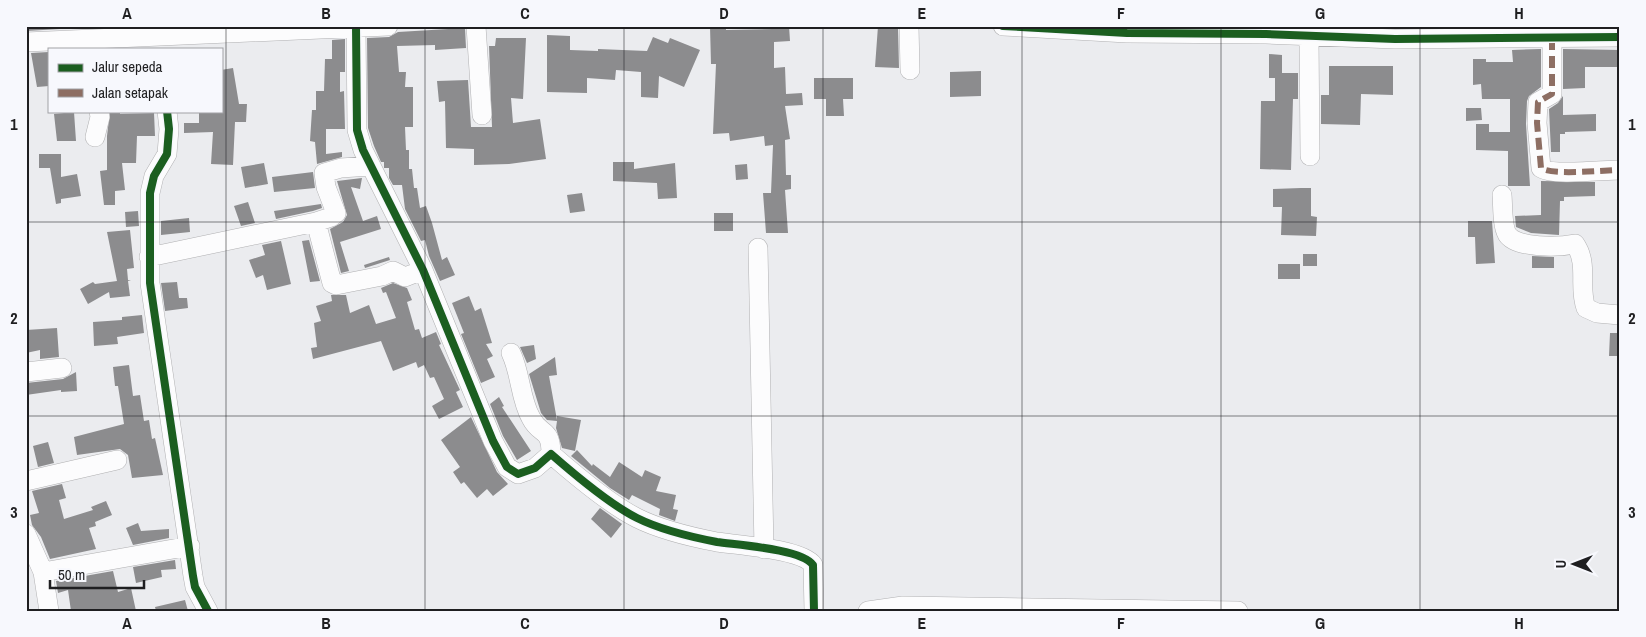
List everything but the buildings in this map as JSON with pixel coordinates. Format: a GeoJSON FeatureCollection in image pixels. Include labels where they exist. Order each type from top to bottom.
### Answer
{"type":"FeatureCollection","features":[{"type":"Feature","properties":{"kind":"street"},"geometry":{"type":"LineString","coordinates":[[26,42],[94,44],[227,30],[388,26]]}},
{"type":"Feature","properties":{"kind":"street"},"geometry":{"type":"LineString","coordinates":[[476,26],[482,115]]}},
{"type":"Feature","properties":{"kind":"street"},"geometry":{"type":"LineString","coordinates":[[909,26],[910,70]]}},
{"type":"Feature","properties":{"kind":"street"},"geometry":{"type":"LineString","coordinates":[[1003,26],[1118,33],[1394,39],[1552,38],[1570,32],[1620,37]]}},
{"type":"Feature","properties":{"kind":"street"},"geometry":{"type":"LineString","coordinates":[[356,27],[358,130],[370,166],[423,270],[482,415],[507,467],[511,471],[518,474],[535,468],[551,454]]}},
{"type":"Feature","properties":{"kind":"street"},"geometry":{"type":"LineString","coordinates":[[1309,36],[1310,156]]}},
{"type":"Feature","properties":{"kind":"street"},"geometry":{"type":"LineString","coordinates":[[1552,38],[1552,94],[1538,102],[1537,124],[1541,168],[1548,172],[1620,170]]}},
{"type":"Feature","properties":{"kind":"street"},"geometry":{"type":"LineString","coordinates":[[95,137],[100,118],[99,112]]}},
{"type":"Feature","properties":{"kind":"street"},"geometry":{"type":"LineString","coordinates":[[167,112],[169,130],[167,154],[154,176],[150,193],[149,257],[152,300],[195,587],[208,611]]}},
{"type":"Feature","properties":{"kind":"street"},"geometry":{"type":"LineString","coordinates":[[149,257],[316,222],[331,217],[336,213],[326,187],[324,172],[341,168],[370,166]]}},
{"type":"Feature","properties":{"kind":"street"},"geometry":{"type":"LineString","coordinates":[[1502,195],[1506,233],[1512,240],[1522,244],[1560,247],[1575,244],[1581,252],[1583,263],[1583,301],[1586,308],[1597,313],[1620,315]]}},
{"type":"Feature","properties":{"kind":"street"},"geometry":{"type":"LineString","coordinates":[[316,222],[333,284],[382,276],[393,271],[405,277],[423,270]]}},
{"type":"Feature","properties":{"kind":"street"},"geometry":{"type":"LineString","coordinates":[[758,248],[764,549]]}},
{"type":"Feature","properties":{"kind":"street"},"geometry":{"type":"LineString","coordinates":[[511,353],[517,366],[530,417],[548,434],[551,454],[628,514],[643,521],[697,538],[789,553],[811,562],[814,611]]}},
{"type":"Feature","properties":{"kind":"street"},"geometry":{"type":"LineString","coordinates":[[26,372],[62,368]]}},
{"type":"Feature","properties":{"kind":"street"},"geometry":{"type":"LineString","coordinates":[[26,481],[117,460]]}},
{"type":"Feature","properties":{"kind":"street"},"geometry":{"type":"LineString","coordinates":[[26,534],[42,572],[43,610]]}},
{"type":"Feature","properties":{"kind":"street"},"geometry":{"type":"LineString","coordinates":[[42,572],[190,546]]}},
{"type":"Feature","properties":{"kind":"street"},"geometry":{"type":"LineString","coordinates":[[868,611],[903,606],[1238,611]]}},
{"type":"Feature","properties":{"kind":"marked path"},"geometry":{"type":"LineString","coordinates":[[1552,38],[1552,94],[1538,102],[1537,123],[1541,168],[1556,172],[1620,170]]}},
{"type":"Feature","properties":{"kind":"cycle path"},"geometry":{"type":"LineString","coordinates":[[356,26],[357,130],[363,150],[423,270],[493,441],[507,467],[518,474],[535,468],[551,454],[604,497],[626,512],[646,522],[666,530],[697,538],[783,551],[807,560],[813,565],[814,611]]}},
{"type":"Feature","properties":{"kind":"cycle path"},"geometry":{"type":"LineString","coordinates":[[1003,26],[1127,33],[1266,34],[1395,39],[1620,37]]}},
{"type":"Feature","properties":{"kind":"cycle path"},"geometry":{"type":"LineString","coordinates":[[167,112],[169,129],[167,154],[154,176],[150,193],[150,283],[193,576],[195,587],[208,611]]}}]}
